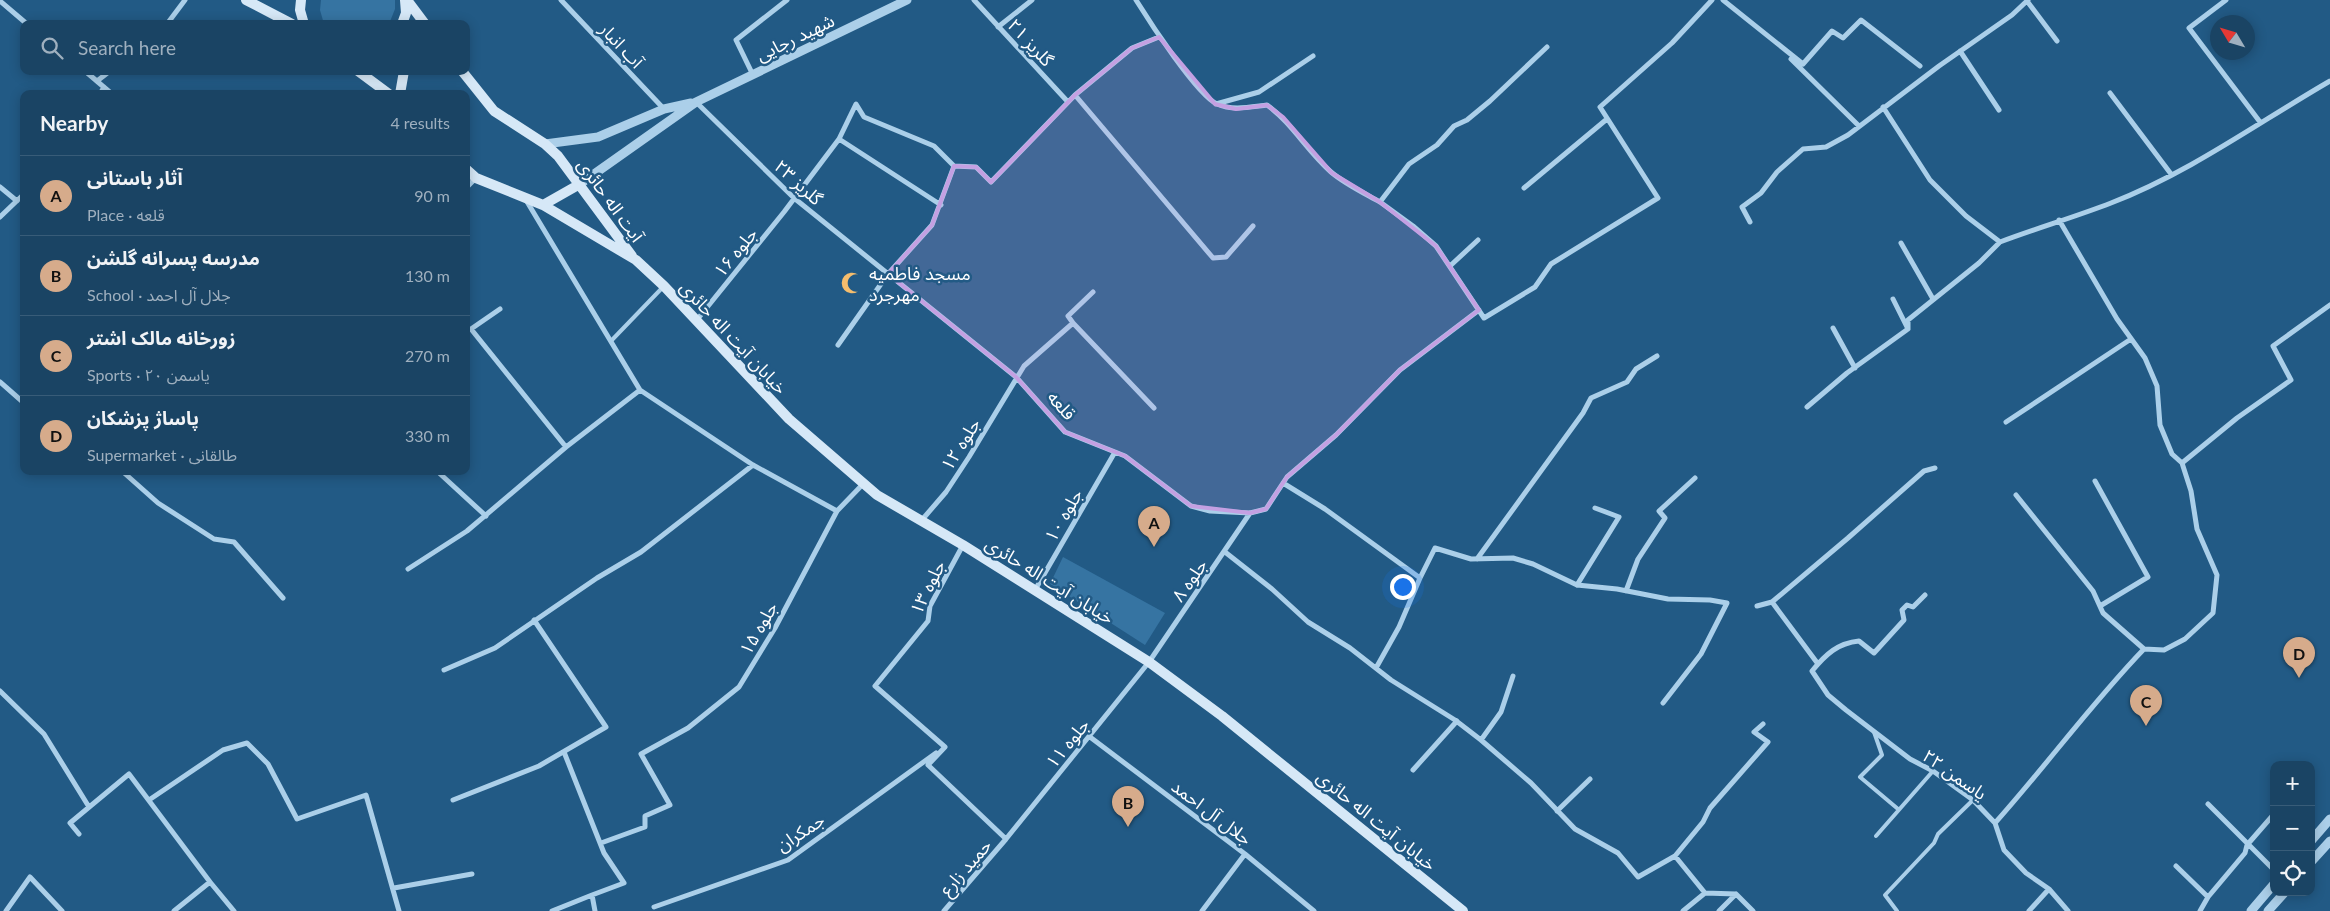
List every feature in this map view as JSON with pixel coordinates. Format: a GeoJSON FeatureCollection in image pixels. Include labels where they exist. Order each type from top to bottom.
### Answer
{"type":"FeatureCollection","features":[{"type":"Feature","properties":{"kind":"main road"},"geometry":{"type":"LineString","coordinates":[[246,0],[284,20]]}},
{"type":"Feature","properties":{"kind":"main road"},"geometry":{"type":"LineString","coordinates":[[301,0],[300,10],[303,20]]}},
{"type":"Feature","properties":{"kind":"main road"},"geometry":{"type":"LineString","coordinates":[[403,20],[406,13],[406,0]]}},
{"type":"Feature","properties":{"kind":"main road"},"geometry":{"type":"LineString","coordinates":[[406,0],[422,20]]}},
{"type":"Feature","properties":{"kind":"main road"},"geometry":{"type":"LineString","coordinates":[[363,75],[384,90]]}},
{"type":"Feature","properties":{"kind":"main road"},"geometry":{"type":"LineString","coordinates":[[401,90],[403,75]]}},
{"type":"Feature","properties":{"kind":"main road","name":"آیت اله حائری"},"geometry":{"type":"LineString","coordinates":[[465,75],[494,111],[545,144],[558,156],[636,260]]}},
{"type":"Feature","properties":{"kind":"main road","name":"آیت اله حائری"},"geometry":{"type":"LineString","coordinates":[[470,173],[476,178],[543,205],[636,260]]}},
{"type":"Feature","properties":{"kind":"main road"},"geometry":{"type":"LineString","coordinates":[[543,205],[580,184]]}},
{"type":"Feature","properties":{"kind":"main road","name":"خیابان آیت اله حائری"},"geometry":{"type":"LineString","coordinates":[[636,260],[664,286],[789,419],[877,495],[963,544],[1149,662],[1222,716],[1462,911]]}},
{"type":"Feature","properties":{"kind":"street"},"geometry":{"type":"LineString","coordinates":[[170,20],[185,0]]}},
{"type":"Feature","properties":{"kind":"street","name":"آب انبار"},"geometry":{"type":"LineString","coordinates":[[561,0],[664,109]]}},
{"type":"Feature","properties":{"kind":"street"},"geometry":{"type":"LineString","coordinates":[[753,75],[736,40],[787,0]]}},
{"type":"Feature","properties":{"kind":"street","name":"شهید رجایی"},"geometry":{"type":"LineString","coordinates":[[696,102],[907,0]]}},
{"type":"Feature","properties":{"kind":"street","name":"گلریز ۲۱"},"geometry":{"type":"LineString","coordinates":[[974,0],[1068,102]]}},
{"type":"Feature","properties":{"kind":"street"},"geometry":{"type":"LineString","coordinates":[[998,27],[1032,0]]}},
{"type":"Feature","properties":{"kind":"street"},"geometry":{"type":"LineString","coordinates":[[1136,0],[1159,37],[1193,80],[1216,104],[1236,109],[1267,106],[1283,117],[1304,145],[1332,173],[1380,202],[1413,226],[1436,246],[1484,318],[1509,305],[1535,287],[1551,264],[1658,198],[1600,107],[1672,43],[1712,0]]}},
{"type":"Feature","properties":{"kind":"street"},"geometry":{"type":"LineString","coordinates":[[1724,0],[1803,64],[1832,31],[1843,38],[1861,20],[1920,66]]}},
{"type":"Feature","properties":{"kind":"street"},"geometry":{"type":"LineString","coordinates":[[1750,222],[1742,207],[1761,193],[1777,172],[1790,160],[1804,149],[1826,147],[1848,136],[1883,107],[2012,15],[2027,0],[2057,41]]}},
{"type":"Feature","properties":{"kind":"street"},"geometry":{"type":"LineString","coordinates":[[2226,0],[2189,28],[2260,122]]}},
{"type":"Feature","properties":{"kind":"street"},"geometry":{"type":"LineString","coordinates":[[0,2],[22,20]]}},
{"type":"Feature","properties":{"kind":"street"},"geometry":{"type":"LineString","coordinates":[[838,345],[888,274],[932,225],[954,166],[976,168],[991,182],[1075,95],[1132,48],[1159,37]]}},
{"type":"Feature","properties":{"kind":"street"},"geometry":{"type":"LineString","coordinates":[[1769,37],[1859,126]]}},
{"type":"Feature","properties":{"kind":"street"},"geometry":{"type":"LineString","coordinates":[[1380,202],[1408,164],[1437,146],[1454,126],[1467,120],[1490,101],[1547,47]]}},
{"type":"Feature","properties":{"kind":"street"},"geometry":{"type":"LineString","coordinates":[[1960,51],[1999,110]]}},
{"type":"Feature","properties":{"kind":"street"},"geometry":{"type":"LineString","coordinates":[[1216,104],[1259,92],[1313,56]]}},
{"type":"Feature","properties":{"kind":"street"},"geometry":{"type":"LineString","coordinates":[[90,75],[107,90]]}},
{"type":"Feature","properties":{"kind":"street"},"geometry":{"type":"LineString","coordinates":[[97,81],[105,75]]}},
{"type":"Feature","properties":{"kind":"street"},"geometry":{"type":"LineString","coordinates":[[1908,329],[1908,320],[1979,263],[2000,242],[2112,203],[2171,174],[2330,81]]}},
{"type":"Feature","properties":{"kind":"street"},"geometry":{"type":"LineString","coordinates":[[2110,93],[2171,174]]}},
{"type":"Feature","properties":{"kind":"street"},"geometry":{"type":"LineString","coordinates":[[1075,95],[1213,258],[1226,257],[1253,226]]}},
{"type":"Feature","properties":{"kind":"street"},"geometry":{"type":"LineString","coordinates":[[545,144],[598,137],[664,109],[696,102]]}},
{"type":"Feature","properties":{"kind":"street"},"geometry":{"type":"LineString","coordinates":[[580,184],[696,102]]}},
{"type":"Feature","properties":{"kind":"street","name":"گلریز ۲۳"},"geometry":{"type":"LineString","coordinates":[[696,102],[794,198],[888,274]]}},
{"type":"Feature","properties":{"kind":"street","name":"جلوه ۱۶"},"geometry":{"type":"LineString","coordinates":[[696,321],[839,139],[856,104],[864,118],[934,146],[954,166]]}},
{"type":"Feature","properties":{"kind":"street"},"geometry":{"type":"LineString","coordinates":[[1883,107],[1930,180],[1966,216],[2000,242]]}},
{"type":"Feature","properties":{"kind":"street"},"geometry":{"type":"LineString","coordinates":[[1524,188],[1607,119]]}},
{"type":"Feature","properties":{"kind":"street"},"geometry":{"type":"LineString","coordinates":[[839,139],[941,205]]}},
{"type":"Feature","properties":{"kind":"street"},"geometry":{"type":"LineString","coordinates":[[470,184],[476,178]]}},
{"type":"Feature","properties":{"kind":"street"},"geometry":{"type":"LineString","coordinates":[[0,187],[17,201]]}},
{"type":"Feature","properties":{"kind":"street"},"geometry":{"type":"LineString","coordinates":[[524,197],[640,390],[753,464],[837,512]]}},
{"type":"Feature","properties":{"kind":"street"},"geometry":{"type":"LineString","coordinates":[[0,217],[20,198]]}},
{"type":"Feature","properties":{"kind":"street"},"geometry":{"type":"LineString","coordinates":[[2016,495],[2094,591],[2103,614],[2144,649],[2164,650],[2184,639],[2213,613],[2217,575],[2197,529],[2191,491],[2182,463],[2172,454],[2160,425],[2157,386],[2145,358],[2116,320],[2059,220]]}},
{"type":"Feature","properties":{"kind":"street"},"geometry":{"type":"LineString","coordinates":[[1450,266],[1478,240]]}},
{"type":"Feature","properties":{"kind":"street"},"geometry":{"type":"LineString","coordinates":[[1901,243],[1933,299]]}},
{"type":"Feature","properties":{"kind":"street","name":"قلعه"},"geometry":{"type":"LineString","coordinates":[[888,274],[1016,377],[1065,432],[1125,456],[1191,506],[1210,511],[1250,513],[1266,510],[1283,483]]}},
{"type":"Feature","properties":{"kind":"street"},"geometry":{"type":"LineString","coordinates":[[1093,292],[1068,316],[1154,408]]}},
{"type":"Feature","properties":{"kind":"street"},"geometry":{"type":"LineString","coordinates":[[1893,299],[1908,329]]}},
{"type":"Feature","properties":{"kind":"street"},"geometry":{"type":"LineString","coordinates":[[2182,463],[2237,418],[2291,380],[2273,346],[2330,304]]}},
{"type":"Feature","properties":{"kind":"street"},"geometry":{"type":"LineString","coordinates":[[500,310],[471,329],[566,447]]}},
{"type":"Feature","properties":{"kind":"street"},"geometry":{"type":"LineString","coordinates":[[1420,578],[1325,509],[1283,483],[1287,477],[1336,435],[1400,370],[1479,310]]}},
{"type":"Feature","properties":{"kind":"street","name":"جلوه ۱۲"},"geometry":{"type":"LineString","coordinates":[[920,521],[946,492],[1024,366],[1073,323]]}},
{"type":"Feature","properties":{"kind":"street"},"geometry":{"type":"LineString","coordinates":[[1833,328],[1855,368]]}},
{"type":"Feature","properties":{"kind":"street"},"geometry":{"type":"LineString","coordinates":[[1806,407],[1908,329]]}},
{"type":"Feature","properties":{"kind":"street"},"geometry":{"type":"LineString","coordinates":[[2006,422],[2131,339]]}},
{"type":"Feature","properties":{"kind":"street"},"geometry":{"type":"LineString","coordinates":[[1477,559],[1584,414],[1591,398],[1627,382],[1636,369],[1657,356]]}},
{"type":"Feature","properties":{"kind":"street"},"geometry":{"type":"LineString","coordinates":[[0,382],[20,400]]}},
{"type":"Feature","properties":{"kind":"street"},"geometry":{"type":"LineString","coordinates":[[408,569],[486,516],[566,447],[640,390]]}},
{"type":"Feature","properties":{"kind":"street","name":"جلوه ۱۰"},"geometry":{"type":"LineString","coordinates":[[1035,591],[1115,452]]}},
{"type":"Feature","properties":{"kind":"street"},"geometry":{"type":"LineString","coordinates":[[444,670],[495,648],[534,620],[641,552],[753,464]]}},
{"type":"Feature","properties":{"kind":"street"},"geometry":{"type":"LineString","coordinates":[[1757,606],[1772,602],[1924,471],[1935,468]]}},
{"type":"Feature","properties":{"kind":"street"},"geometry":{"type":"LineString","coordinates":[[126,475],[158,503],[214,539],[234,542],[283,598]]}},
{"type":"Feature","properties":{"kind":"street"},"geometry":{"type":"LineString","coordinates":[[441,475],[486,516]]}},
{"type":"Feature","properties":{"kind":"street"},"geometry":{"type":"LineString","coordinates":[[1626,591],[1638,559],[1665,518],[1659,511],[1695,478]]}},
{"type":"Feature","properties":{"kind":"street"},"geometry":{"type":"LineString","coordinates":[[2095,481],[2148,577],[2100,606]]}},
{"type":"Feature","properties":{"kind":"street","name":"جلوه ۱۵"},"geometry":{"type":"LineString","coordinates":[[601,844],[645,826],[645,816],[670,805],[641,754],[688,728],[739,687],[775,628],[837,512],[864,483]]}},
{"type":"Feature","properties":{"kind":"street"},"geometry":{"type":"LineString","coordinates":[[1576,585],[1619,516],[1595,508]]}},
{"type":"Feature","properties":{"kind":"street","name":"جلوه ۸"},"geometry":{"type":"LineString","coordinates":[[1149,662],[1250,513]]}},
{"type":"Feature","properties":{"kind":"street","name":"جلوه ۱۳"},"geometry":{"type":"LineString","coordinates":[[945,747],[875,686],[928,621],[930,606],[963,544]]}},
{"type":"Feature","properties":{"kind":"street"},"geometry":{"type":"LineString","coordinates":[[1376,668],[1399,627],[1435,548],[1477,559],[1513,558],[1533,564],[1576,585],[1626,591],[1668,599],[1710,600],[1727,603],[1701,654],[1663,703]]}},
{"type":"Feature","properties":{"kind":"street"},"geometry":{"type":"LineString","coordinates":[[1225,552],[1272,589],[1308,622],[1350,648],[1376,668],[1457,721],[1531,783],[1575,830],[1618,853],[1638,877],[1675,856],[1703,822],[1710,808],[1768,742],[1754,732],[1763,724]]}},
{"type":"Feature","properties":{"kind":"street"},"geometry":{"type":"LineString","coordinates":[[1772,602],[1818,664],[1825,654],[1846,642],[1859,641],[1874,653],[1904,620],[1902,610],[1907,606],[1913,607],[1925,595]]}},
{"type":"Feature","properties":{"kind":"street"},"geometry":{"type":"LineString","coordinates":[[453,800],[539,766],[606,726],[534,620]]}},
{"type":"Feature","properties":{"kind":"street"},"geometry":{"type":"LineString","coordinates":[[1995,823],[2044,768],[2105,690],[2144,649]]}},
{"type":"Feature","properties":{"kind":"street","name":"جلوه ۱۱"},"geometry":{"type":"LineString","coordinates":[[1006,839],[1149,662]]}},
{"type":"Feature","properties":{"kind":"street","name":"یاسمن ۲۲"},"geometry":{"type":"LineString","coordinates":[[1818,664],[1812,670],[1828,695],[1910,759],[1933,771],[1973,800],[1995,823],[2004,850],[2026,873],[2049,889],[2068,911]]}},
{"type":"Feature","properties":{"kind":"street"},"geometry":{"type":"LineString","coordinates":[[1481,740],[1501,712],[1513,676]]}},
{"type":"Feature","properties":{"kind":"street"},"geometry":{"type":"LineString","coordinates":[[0,691],[44,734],[89,807]]}},
{"type":"Feature","properties":{"kind":"street"},"geometry":{"type":"LineString","coordinates":[[1413,770],[1457,721]]}},
{"type":"Feature","properties":{"kind":"street","name":"جلال آل احمد"},"geometry":{"type":"LineString","coordinates":[[1090,737],[1245,854],[1314,911]]}},
{"type":"Feature","properties":{"kind":"street"},"geometry":{"type":"LineString","coordinates":[[149,800],[223,750],[247,742],[268,764],[298,819],[366,795],[399,911]]}},
{"type":"Feature","properties":{"kind":"street"},"geometry":{"type":"LineString","coordinates":[[945,747],[928,765],[1006,839]]}},
{"type":"Feature","properties":{"kind":"street","name":"جمکران"},"geometry":{"type":"LineString","coordinates":[[654,907],[788,860],[945,747]]}},
{"type":"Feature","properties":{"kind":"street"},"geometry":{"type":"LineString","coordinates":[[552,911],[624,883],[601,844],[564,752]]}},
{"type":"Feature","properties":{"kind":"street"},"geometry":{"type":"LineString","coordinates":[[78,834],[70,823],[129,774],[234,911]]}},
{"type":"Feature","properties":{"kind":"street"},"geometry":{"type":"LineString","coordinates":[[1557,811],[1590,779]]}},
{"type":"Feature","properties":{"kind":"street"},"geometry":{"type":"LineString","coordinates":[[2208,804],[2270,866]]}},
{"type":"Feature","properties":{"kind":"street"},"geometry":{"type":"LineString","coordinates":[[2200,911],[2208,897],[2245,854],[2247,845],[2270,819]]}},
{"type":"Feature","properties":{"kind":"street"},"geometry":{"type":"LineString","coordinates":[[2315,836],[2330,819]]}},
{"type":"Feature","properties":{"kind":"street","name":"حمید زارع"},"geometry":{"type":"LineString","coordinates":[[944,911],[1006,839]]}},
{"type":"Feature","properties":{"kind":"street"},"geometry":{"type":"LineString","coordinates":[[2315,859],[2326,850],[2330,841]]}},
{"type":"Feature","properties":{"kind":"street"},"geometry":{"type":"LineString","coordinates":[[1202,911],[1245,854]]}},
{"type":"Feature","properties":{"kind":"street"},"geometry":{"type":"LineString","coordinates":[[1675,856],[1704,893]]}},
{"type":"Feature","properties":{"kind":"street"},"geometry":{"type":"LineString","coordinates":[[2176,866],[2208,897]]}},
{"type":"Feature","properties":{"kind":"street"},"geometry":{"type":"LineString","coordinates":[[394,888],[472,874]]}},
{"type":"Feature","properties":{"kind":"street"},"geometry":{"type":"LineString","coordinates":[[6,911],[30,877],[62,911]]}},
{"type":"Feature","properties":{"kind":"street"},"geometry":{"type":"LineString","coordinates":[[174,911],[210,882]]}},
{"type":"Feature","properties":{"kind":"street"},"geometry":{"type":"LineString","coordinates":[[2250,911],[2270,888]]}},
{"type":"Feature","properties":{"kind":"street"},"geometry":{"type":"LineString","coordinates":[[2029,911],[2049,889]]}},
{"type":"Feature","properties":{"kind":"street"},"geometry":{"type":"LineString","coordinates":[[1704,893],[1736,894],[1753,911]]}},
{"type":"Feature","properties":{"kind":"street"},"geometry":{"type":"LineString","coordinates":[[1683,911],[1691,908],[1704,893]]}},
{"type":"Feature","properties":{"kind":"street"},"geometry":{"type":"LineString","coordinates":[[1719,911],[1736,894]]}},
{"type":"Feature","properties":{"kind":"street"},"geometry":{"type":"LineString","coordinates":[[592,895],[595,911]]}},
{"type":"Feature","properties":{"kind":"street"},"geometry":{"type":"LineString","coordinates":[[2268,911],[2281,896]]}},
{"type":"Feature","properties":{"kind":"lane"},"geometry":{"type":"LineString","coordinates":[[611,341],[664,286]]}},
{"type":"Feature","properties":{"kind":"lane"},"geometry":{"type":"LineString","coordinates":[[1873,730],[1882,755],[1860,777],[1898,809]]}},
{"type":"Feature","properties":{"kind":"lane"},"geometry":{"type":"LineString","coordinates":[[1876,836],[1933,771]]}},
{"type":"Feature","properties":{"kind":"lane"},"geometry":{"type":"LineString","coordinates":[[1897,911],[1885,895],[1934,843],[1938,834],[1973,800]]}},
{"type":"Feature","properties":{"kind":"highlighted area"},"geometry":{"type":"Polygon","coordinates":[[[1159,37],[1215,104],[1236,109],[1267,105],[1283,117],[1332,173],[1380,202],[1436,246],[1479,310],[1400,370],[1336,435],[1287,477],[1266,509],[1250,513],[1191,506],[1125,456],[1065,432],[1016,377],[888,274],[932,225],[954,166],[976,167],[991,182],[1075,95],[1132,48],[1159,37]]]}},
{"type":"Feature","properties":{"kind":"shaded area"},"geometry":{"type":"Polygon","coordinates":[[[321,0],[395,0],[395,9],[391,20],[323,20],[320,10],[321,0]]]}},
{"type":"Feature","properties":{"kind":"shaded area"},"geometry":{"type":"Polygon","coordinates":[[[1063,557],[1165,613],[1145,645],[1050,584],[1063,557]]]}},
{"type":"Feature","properties":{"kind":"place","name":"مسجد فاطمیه مهرجرد"},"geometry":{"type":"Point","coordinates":[852,283]}},
{"type":"Feature","properties":{"kind":"place","name":"آثار باستانی"},"geometry":{"type":"Point","coordinates":[1154,547]}},
{"type":"Feature","properties":{"kind":"place","name":"پاساژ پزشکان"},"geometry":{"type":"Point","coordinates":[2299,678]}},
{"type":"Feature","properties":{"kind":"place","name":"زورخانه مالک اشتر"},"geometry":{"type":"Point","coordinates":[2146,726]}},
{"type":"Feature","properties":{"kind":"place","name":"مدرسه پسرانه گلشن"},"geometry":{"type":"Point","coordinates":[1128,827]}}]}
